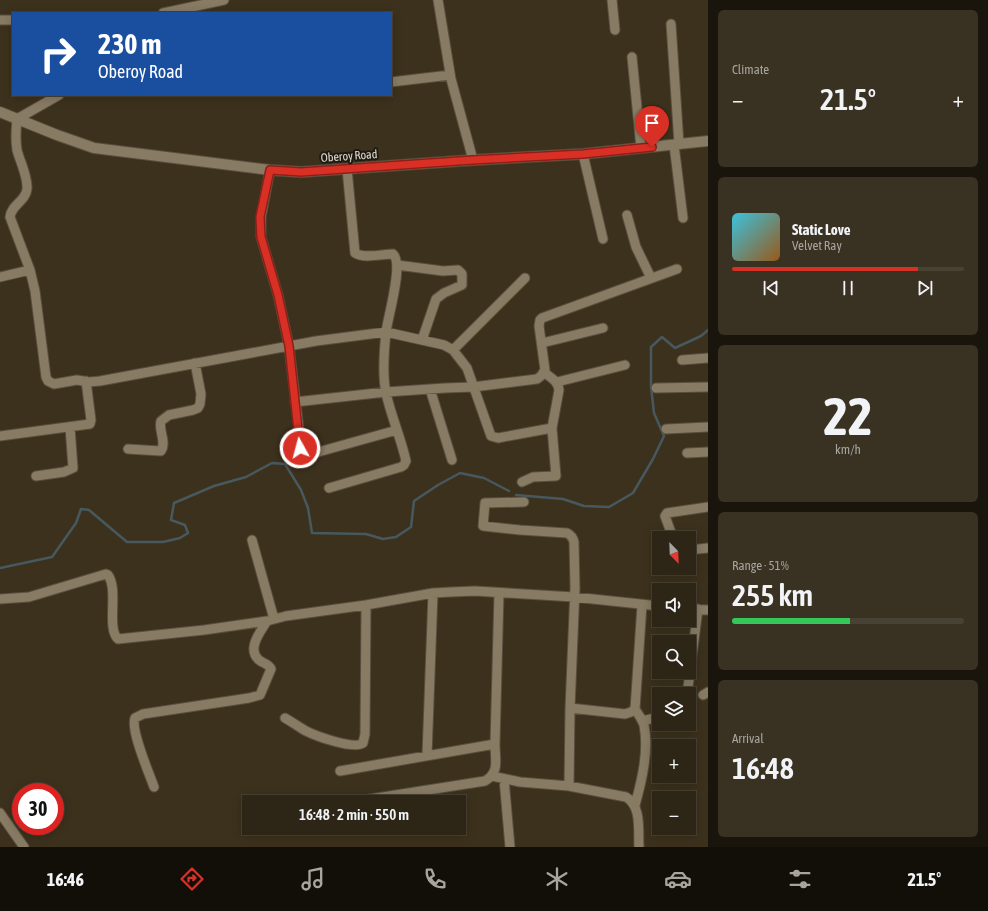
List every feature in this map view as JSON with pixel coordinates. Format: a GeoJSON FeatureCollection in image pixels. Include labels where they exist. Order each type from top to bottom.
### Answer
{"type":"FeatureCollection","features":[{"type":"Feature","properties":{"kind":"street"},"geometry":{"type":"LineString","coordinates":[[168,12],[224,0]]}},
{"type":"Feature","properties":{"kind":"street"},"geometry":{"type":"LineString","coordinates":[[438,0],[450,75],[473,160]]}},
{"type":"Feature","properties":{"kind":"street"},"geometry":{"type":"LineString","coordinates":[[612,0],[615,30]]}},
{"type":"Feature","properties":{"kind":"street"},"geometry":{"type":"LineString","coordinates":[[0,20],[12,20]]}},
{"type":"Feature","properties":{"kind":"street"},"geometry":{"type":"LineString","coordinates":[[671,24],[676,144],[683,218]]}},
{"type":"Feature","properties":{"kind":"street"},"geometry":{"type":"LineString","coordinates":[[632,57],[641,148]]}},
{"type":"Feature","properties":{"kind":"street"},"geometry":{"type":"LineString","coordinates":[[392,82],[450,75]]}},
{"type":"Feature","properties":{"kind":"street"},"geometry":{"type":"LineString","coordinates":[[57,96],[17,119],[15,136],[27,189],[22,200],[10,212],[10,217],[30,270],[35,291],[41,325],[45,372],[48,381],[54,384],[77,380],[100,381],[289,346],[375,332],[386,332],[444,345],[453,350],[467,368],[491,436],[498,438],[552,428]]}},
{"type":"Feature","properties":{"kind":"street","name":"Oberoy Road"},"geometry":{"type":"LineString","coordinates":[[0,112],[56,136],[94,148],[270,170],[301,172],[583,154],[708,141]]}},
{"type":"Feature","properties":{"kind":"street"},"geometry":{"type":"LineString","coordinates":[[583,154],[603,239]]}},
{"type":"Feature","properties":{"kind":"street"},"geometry":{"type":"LineString","coordinates":[[328,488],[404,464],[406,462],[386,392],[384,369],[386,332],[398,270],[396,259],[393,254],[358,255],[355,253],[347,169]]}},
{"type":"Feature","properties":{"kind":"street"},"geometry":{"type":"LineString","coordinates":[[270,170],[260,217],[261,237],[278,295],[289,346],[300,448],[306,454],[311,454],[397,430]]}},
{"type":"Feature","properties":{"kind":"street"},"geometry":{"type":"LineString","coordinates":[[627,215],[636,246],[651,278]]}},
{"type":"Feature","properties":{"kind":"street"},"geometry":{"type":"LineString","coordinates":[[397,265],[443,271],[458,270],[462,274],[462,285],[444,293],[436,299],[422,340]]}},
{"type":"Feature","properties":{"kind":"street"},"geometry":{"type":"LineString","coordinates":[[522,482],[533,477],[556,476],[552,428],[559,390],[557,382],[545,373],[539,326],[540,320],[677,269]]}},
{"type":"Feature","properties":{"kind":"street"},"geometry":{"type":"LineString","coordinates":[[0,277],[30,270]]}},
{"type":"Feature","properties":{"kind":"street"},"geometry":{"type":"LineString","coordinates":[[453,350],[525,278]]}},
{"type":"Feature","properties":{"kind":"street"},"geometry":{"type":"LineString","coordinates":[[542,342],[603,328]]}},
{"type":"Feature","properties":{"kind":"street"},"geometry":{"type":"LineString","coordinates":[[682,360],[708,358]]}},
{"type":"Feature","properties":{"kind":"street"},"geometry":{"type":"LineString","coordinates":[[128,449],[161,451],[163,445],[160,425],[161,421],[169,416],[198,408],[201,401],[194,363]]}},
{"type":"Feature","properties":{"kind":"street"},"geometry":{"type":"LineString","coordinates":[[557,382],[626,365]]}},
{"type":"Feature","properties":{"kind":"street"},"geometry":{"type":"LineString","coordinates":[[295,402],[386,392],[473,387],[537,379],[545,373]]}},
{"type":"Feature","properties":{"kind":"street"},"geometry":{"type":"LineString","coordinates":[[0,436],[91,423],[86,381]]}},
{"type":"Feature","properties":{"kind":"street"},"geometry":{"type":"LineString","coordinates":[[656,388],[708,387]]}},
{"type":"Feature","properties":{"kind":"street"},"geometry":{"type":"LineString","coordinates":[[430,389],[452,460]]}},
{"type":"Feature","properties":{"kind":"street"},"geometry":{"type":"LineString","coordinates":[[36,476],[64,472],[73,468],[70,426]]}},
{"type":"Feature","properties":{"kind":"street"},"geometry":{"type":"LineString","coordinates":[[666,429],[708,427]]}},
{"type":"Feature","properties":{"kind":"street"},"geometry":{"type":"LineString","coordinates":[[687,453],[708,452]]}},
{"type":"Feature","properties":{"kind":"street"},"geometry":{"type":"LineString","coordinates":[[524,502],[485,503],[484,526],[567,533],[572,535],[574,542],[574,597],[569,786]]}},
{"type":"Feature","properties":{"kind":"street"},"geometry":{"type":"LineString","coordinates":[[670,531],[665,516],[667,513],[708,507]]}},
{"type":"Feature","properties":{"kind":"street"},"geometry":{"type":"LineString","coordinates":[[154,787],[136,737],[133,724],[135,718],[143,714],[260,695],[271,669],[269,665],[260,661],[254,653],[254,645],[270,620],[252,540]]}},
{"type":"Feature","properties":{"kind":"street"},"geometry":{"type":"LineString","coordinates":[[696,549],[708,548]]}},
{"type":"Feature","properties":{"kind":"street"},"geometry":{"type":"LineString","coordinates":[[0,598],[29,597],[106,574],[111,579],[113,628],[114,634],[118,639],[204,630],[433,593],[475,591],[499,594],[574,597],[652,606]]}},
{"type":"Feature","properties":{"kind":"street"},"geometry":{"type":"LineString","coordinates":[[427,755],[433,593]]}},
{"type":"Feature","properties":{"kind":"street"},"geometry":{"type":"LineString","coordinates":[[396,795],[485,781],[492,776],[495,768],[499,594]]}},
{"type":"Feature","properties":{"kind":"street"},"geometry":{"type":"LineString","coordinates":[[285,718],[316,735],[356,746],[363,743],[365,734],[366,605]]}},
{"type":"Feature","properties":{"kind":"street"},"geometry":{"type":"LineString","coordinates":[[635,805],[641,783],[645,744],[644,724],[635,709],[642,605]]}},
{"type":"Feature","properties":{"kind":"street"},"geometry":{"type":"LineString","coordinates":[[696,609],[708,610]]}},
{"type":"Feature","properties":{"kind":"street"},"geometry":{"type":"LineString","coordinates":[[688,687],[692,627]]}},
{"type":"Feature","properties":{"kind":"street"},"geometry":{"type":"LineString","coordinates":[[570,708],[625,714],[635,709]]}},
{"type":"Feature","properties":{"kind":"street"},"geometry":{"type":"LineString","coordinates":[[642,721],[652,719]]}},
{"type":"Feature","properties":{"kind":"street"},"geometry":{"type":"LineString","coordinates":[[340,771],[495,744]]}},
{"type":"Feature","properties":{"kind":"street"},"geometry":{"type":"LineString","coordinates":[[492,776],[520,782],[569,786],[626,797],[632,800],[635,805],[639,847]]}},
{"type":"Feature","properties":{"kind":"street"},"geometry":{"type":"LineString","coordinates":[[504,779],[510,847]]}},
{"type":"Feature","properties":{"kind":"street"},"geometry":{"type":"LineString","coordinates":[[0,813],[24,847]]}},
{"type":"Feature","properties":{"kind":"waterway"},"geometry":{"type":"LineString","coordinates":[[516,495],[563,499],[584,506],[609,507],[633,493],[653,459],[664,436],[654,413],[651,386],[651,347],[662,337],[675,348],[701,336],[708,330]]}},
{"type":"Feature","properties":{"kind":"waterway"},"geometry":{"type":"LineString","coordinates":[[0,568],[52,557],[76,523],[81,509],[89,510],[127,542],[163,542],[180,538],[188,533],[185,525],[171,520],[174,503],[214,486],[246,477],[272,463],[285,464],[301,490],[308,508],[312,533],[366,534],[383,539],[396,537],[411,527],[414,501],[460,473],[484,478],[509,491]]}},
{"type":"Feature","properties":{"kind":"route"},"geometry":{"type":"LineString","coordinates":[[300,448],[289,346],[278,295],[261,237],[260,217],[270,170],[301,172],[583,154],[652,147]]}}]}
